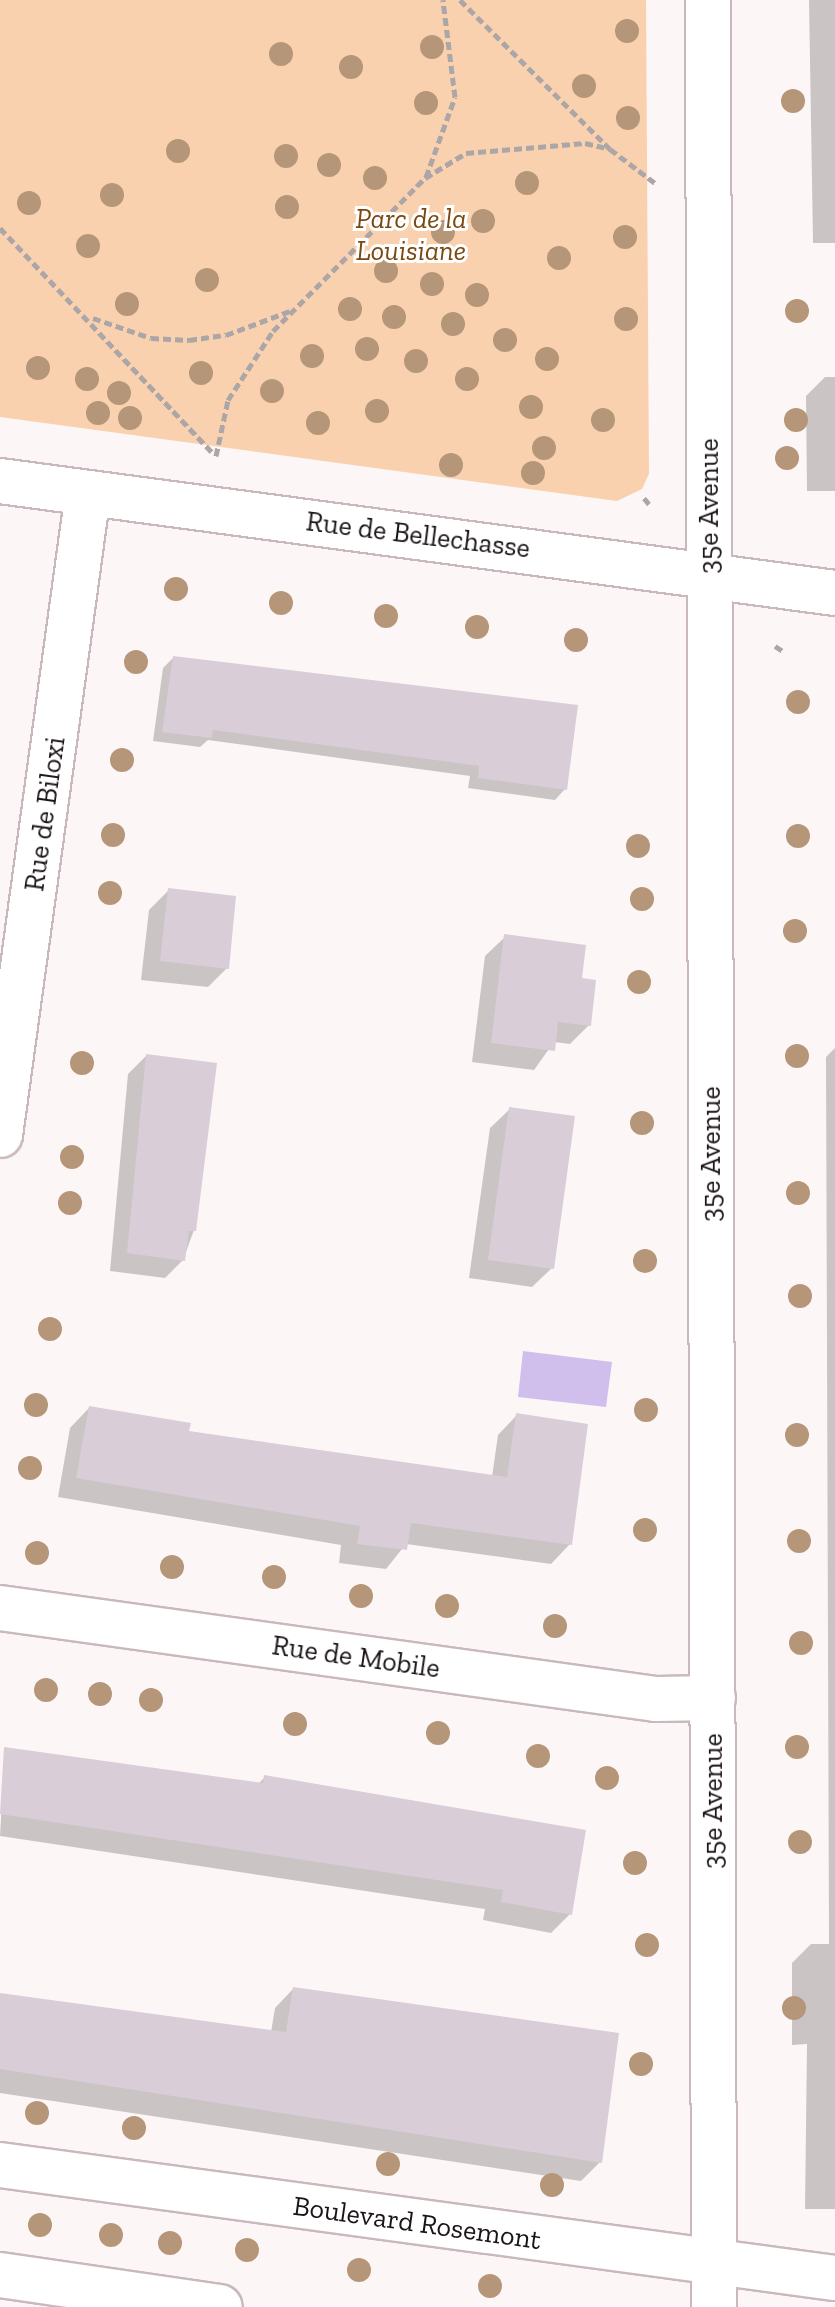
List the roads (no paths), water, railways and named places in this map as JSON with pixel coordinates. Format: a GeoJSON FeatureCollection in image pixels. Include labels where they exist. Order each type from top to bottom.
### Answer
{"type":"FeatureCollection","features":[{"type":"Feature","properties":{"kind":"street","name":"35e Avenue"},"geometry":{"type":"LineString","coordinates":[[708,0],[714,2307]]}},
{"type":"Feature","properties":{"kind":"street","name":"Rue de Bellechasse"},"geometry":{"type":"LineString","coordinates":[[0,481],[835,593]]}},
{"type":"Feature","properties":{"kind":"street","name":"Rue de Biloxi"},"geometry":{"type":"LineString","coordinates":[[0,1135],[88,493]]}},
{"type":"Feature","properties":{"kind":"street","name":"Rue de Mobile"},"geometry":{"type":"LineString","coordinates":[[0,1608],[656,1699],[713,1698]]}},
{"type":"Feature","properties":{"kind":"street","name":"Boulevard Rosemont"},"geometry":{"type":"LineString","coordinates":[[0,2165],[835,2278]]}},
{"type":"Feature","properties":{"kind":"street"},"geometry":{"type":"LineString","coordinates":[[0,2275],[220,2307]]}},
{"type":"Feature","properties":{"kind":"park label","name":"Parc de la Louisiane"},"geometry":{"type":"Point","coordinates":[411,235]}}]}
